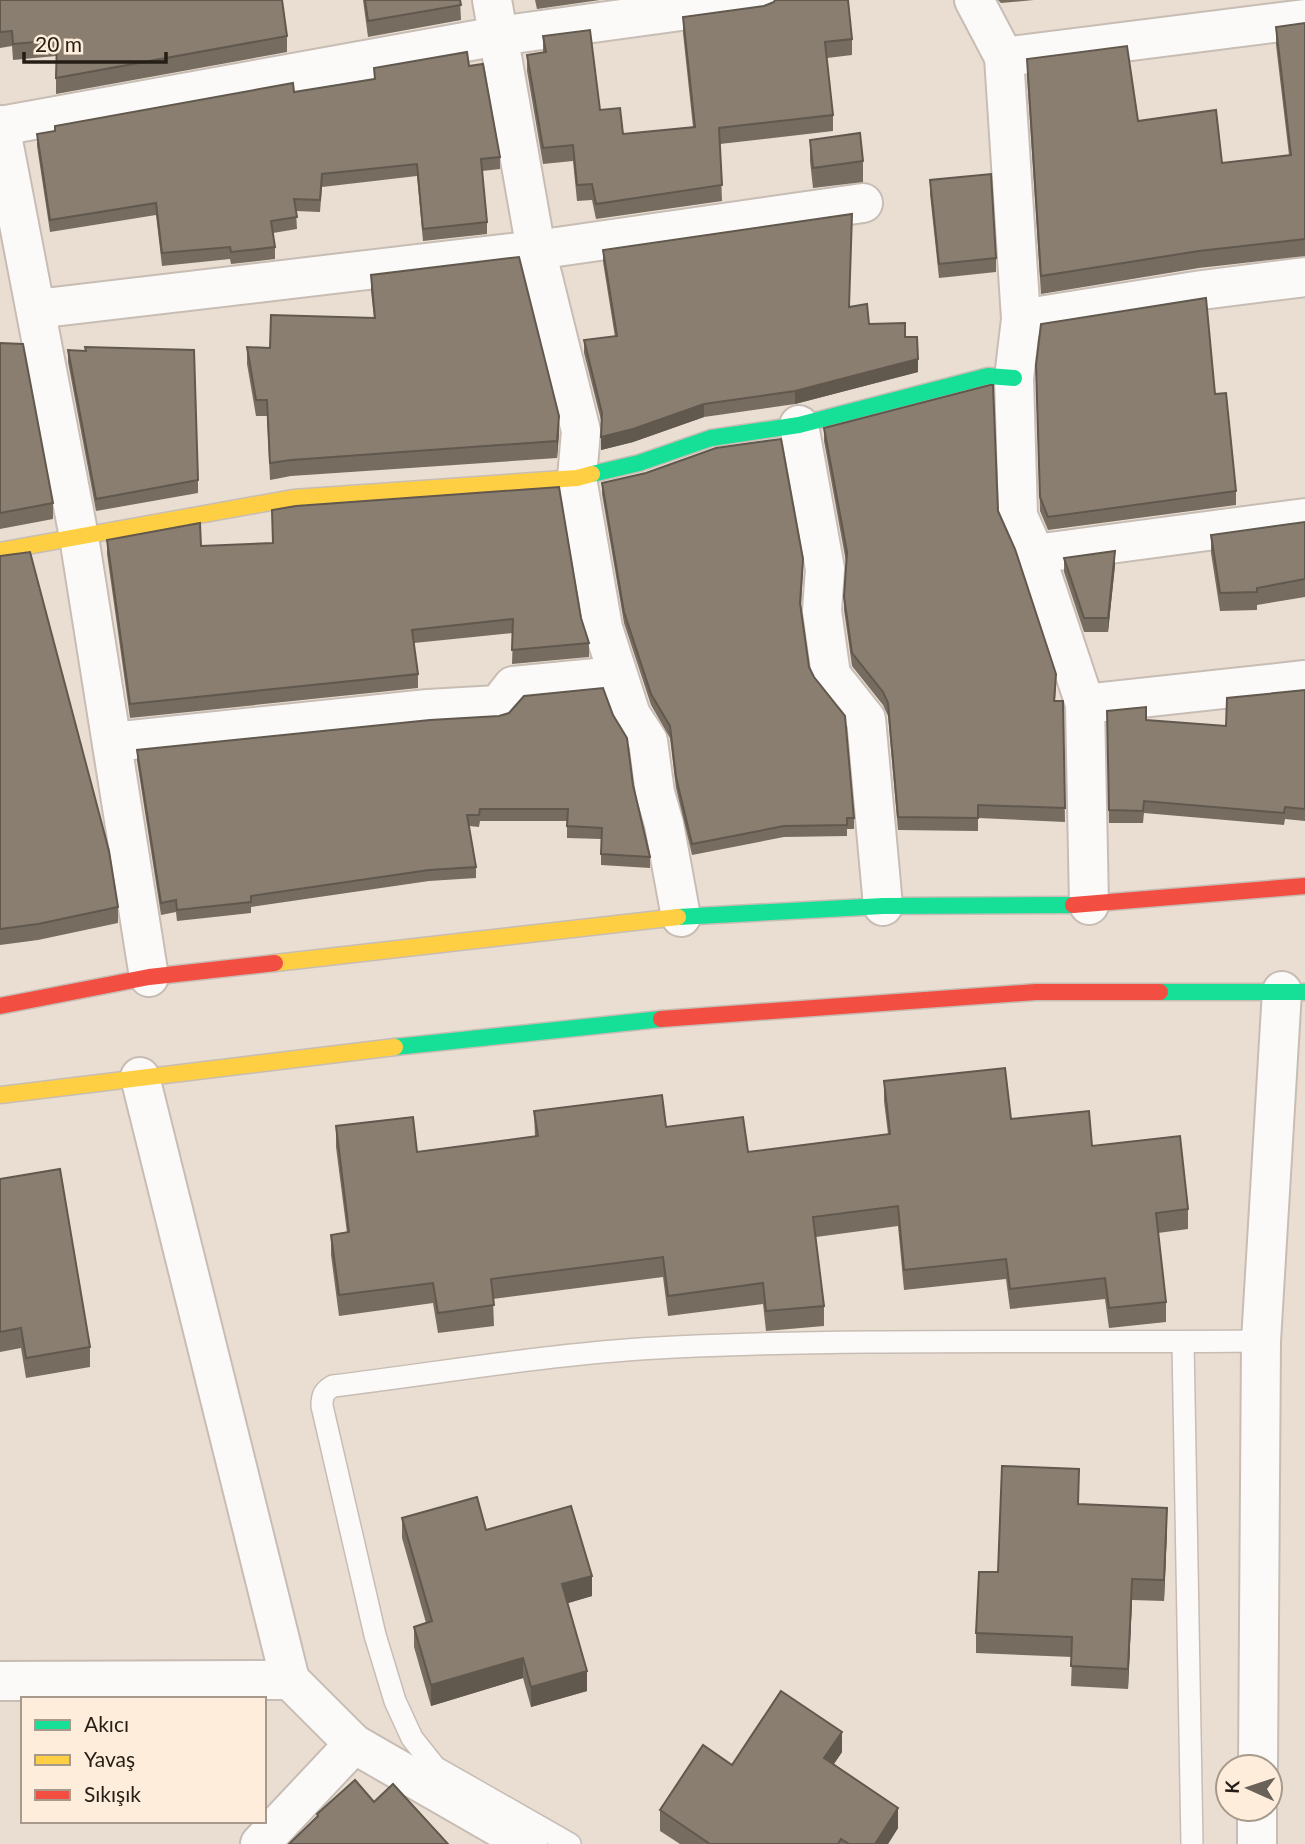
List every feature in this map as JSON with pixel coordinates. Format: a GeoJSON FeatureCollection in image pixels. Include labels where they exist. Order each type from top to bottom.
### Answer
{"type":"FeatureCollection","features":[{"type":"Feature","properties":{"kind":"main road"},"geometry":{"type":"LineString","coordinates":[[0,551],[293,498],[577,478],[639,463],[711,438],[799,425],[988,376],[1014,378]]}},
{"type":"Feature","properties":{"kind":"main road"},"geometry":{"type":"LineString","coordinates":[[0,1006],[149,977],[681,917],[883,906],[1089,905],[1305,886]]}},
{"type":"Feature","properties":{"kind":"main road"},"geometry":{"type":"LineString","coordinates":[[0,1095],[625,1021],[1037,992],[1293,992]]}},
{"type":"Feature","properties":{"kind":"street"},"geometry":{"type":"LineString","coordinates":[[974,0],[1004,57],[1021,320],[1014,378],[1018,516],[1035,554],[1085,704],[1089,905]]}},
{"type":"Feature","properties":{"kind":"street"},"geometry":{"type":"LineString","coordinates":[[149,977],[79,537],[0,126],[495,18],[737,2]]}},
{"type":"Feature","properties":{"kind":"street"},"geometry":{"type":"LineString","coordinates":[[495,18],[536,250],[581,431],[577,478],[603,628],[631,715],[648,741],[655,793],[664,824],[681,917]]}},
{"type":"Feature","properties":{"kind":"street"},"geometry":{"type":"LineString","coordinates":[[1004,57],[1305,19]]}},
{"type":"Feature","properties":{"kind":"street"},"geometry":{"type":"LineString","coordinates":[[36,309],[536,250],[863,203]]}},
{"type":"Feature","properties":{"kind":"street"},"geometry":{"type":"LineString","coordinates":[[1021,320],[1305,276]]}},
{"type":"Feature","properties":{"kind":"street"},"geometry":{"type":"LineString","coordinates":[[799,425],[825,569],[822,611],[831,675],[866,719],[883,906]]}},
{"type":"Feature","properties":{"kind":"street"},"geometry":{"type":"LineString","coordinates":[[1035,554],[1305,518]]}},
{"type":"Feature","properties":{"kind":"street"},"geometry":{"type":"LineString","coordinates":[[112,742],[428,709],[498,705],[513,686],[617,676]]}},
{"type":"Feature","properties":{"kind":"street"},"geometry":{"type":"LineString","coordinates":[[1085,704],[1305,680]]}},
{"type":"Feature","properties":{"kind":"street"},"geometry":{"type":"LineString","coordinates":[[1258,1753],[1261,1341],[1293,992]]}},
{"type":"Feature","properties":{"kind":"street"},"geometry":{"type":"LineString","coordinates":[[140,1077],[290,1680],[354,1744],[528,1844]]}},
{"type":"Feature","properties":{"kind":"street"},"geometry":{"type":"LineString","coordinates":[[0,1681],[290,1680]]}},
{"type":"Feature","properties":{"kind":"street"},"geometry":{"type":"LineString","coordinates":[[260,1844],[354,1744]]}},
{"type":"Feature","properties":{"kind":"street"},"geometry":{"type":"LineString","coordinates":[[1257,1823],[1257,1844]]}},
{"type":"Feature","properties":{"kind":"lane"},"geometry":{"type":"LineString","coordinates":[[570,1844],[435,1767],[412,1738],[395,1700],[375,1635],[322,1406],[322,1396],[326,1390],[333,1386],[619,1350],[674,1347],[787,1343],[1261,1341]]}},
{"type":"Feature","properties":{"kind":"lane"},"geometry":{"type":"LineString","coordinates":[[1183,1342],[1192,1844]]}},
{"type":"Feature","properties":{"kind":"building"},"geometry":{"type":"Polygon","coordinates":[[[0,0],[282,0],[287,36],[56,78],[57,40],[13,44],[12,31],[0,32],[0,0]]]}},
{"type":"Feature","properties":{"kind":"building"},"geometry":{"type":"Polygon","coordinates":[[[365,0],[460,0],[461,5],[368,21],[365,0]]]}},
{"type":"Feature","properties":{"kind":"building"},"geometry":{"type":"Polygon","coordinates":[[[775,0],[848,0],[852,39],[825,42],[833,115],[719,128],[722,185],[596,204],[592,184],[577,185],[573,145],[543,148],[527,55],[546,52],[543,36],[590,30],[600,110],[620,108],[623,134],[695,127],[683,17],[764,6],[775,0]]]}},
{"type":"Feature","properties":{"kind":"building"},"geometry":{"type":"Polygon","coordinates":[[[1305,23],[1305,239],[1199,251],[1041,276],[1027,59],[1127,46],[1138,121],[1216,110],[1222,163],[1291,155],[1276,27],[1305,23]]]}},
{"type":"Feature","properties":{"kind":"building"},"geometry":{"type":"Polygon","coordinates":[[[467,52],[469,66],[483,64],[500,157],[481,159],[487,222],[423,229],[417,164],[322,174],[320,200],[294,199],[297,217],[271,221],[275,247],[231,252],[230,247],[162,253],[156,203],[50,220],[37,134],[55,131],[55,126],[293,83],[294,92],[375,79],[374,68],[467,52]]]}},
{"type":"Feature","properties":{"kind":"building"},"geometry":{"type":"Polygon","coordinates":[[[860,133],[863,161],[813,168],[810,140],[860,133]]]}},
{"type":"Feature","properties":{"kind":"building"},"geometry":{"type":"Polygon","coordinates":[[[991,174],[996,258],[939,264],[930,180],[991,174]]]}},
{"type":"Feature","properties":{"kind":"building"},"geometry":{"type":"Polygon","coordinates":[[[852,214],[849,307],[867,304],[869,324],[905,323],[905,337],[917,337],[918,359],[795,391],[704,404],[633,429],[601,437],[602,413],[584,340],[617,336],[603,250],[852,214]]]}},
{"type":"Feature","properties":{"kind":"building"},"geometry":{"type":"Polygon","coordinates":[[[519,257],[559,416],[557,441],[270,463],[267,400],[256,400],[247,347],[270,348],[271,315],[375,318],[371,275],[519,257]]]}},
{"type":"Feature","properties":{"kind":"building"},"geometry":{"type":"Polygon","coordinates":[[[1206,298],[1215,394],[1226,393],[1236,491],[1048,517],[1040,497],[1036,365],[1041,324],[1206,298]]]}},
{"type":"Feature","properties":{"kind":"building"},"geometry":{"type":"Polygon","coordinates":[[[0,343],[23,344],[53,503],[0,513],[0,343]]]}},
{"type":"Feature","properties":{"kind":"building"},"geometry":{"type":"Polygon","coordinates":[[[85,347],[194,350],[198,480],[96,499],[68,350],[86,351],[85,347]]]}},
{"type":"Feature","properties":{"kind":"building"},"geometry":{"type":"Polygon","coordinates":[[[993,385],[998,511],[1015,549],[1056,674],[1054,701],[1063,701],[1065,808],[978,805],[978,818],[898,817],[888,703],[883,692],[852,653],[844,597],[847,552],[824,428],[993,385]]]}},
{"type":"Feature","properties":{"kind":"building"},"geometry":{"type":"Polygon","coordinates":[[[781,439],[803,559],[800,603],[809,667],[845,716],[854,818],[847,818],[847,825],[784,826],[692,844],[676,777],[670,726],[651,694],[624,612],[602,483],[646,473],[716,448],[781,439]]]}},
{"type":"Feature","properties":{"kind":"building"},"geometry":{"type":"Polygon","coordinates":[[[559,487],[581,618],[589,643],[512,650],[513,619],[412,630],[418,674],[130,704],[107,540],[200,523],[201,546],[273,543],[272,510],[559,487]]]}},
{"type":"Feature","properties":{"kind":"building"},"geometry":{"type":"Polygon","coordinates":[[[1305,522],[1305,579],[1257,588],[1257,592],[1220,593],[1211,535],[1305,522]]]}},
{"type":"Feature","properties":{"kind":"building"},"geometry":{"type":"Polygon","coordinates":[[[1115,551],[1108,618],[1084,618],[1064,558],[1115,551]]]}},
{"type":"Feature","properties":{"kind":"building"},"geometry":{"type":"Polygon","coordinates":[[[30,552],[109,851],[118,907],[0,929],[0,556],[30,552]]]}},
{"type":"Feature","properties":{"kind":"building"},"geometry":{"type":"Polygon","coordinates":[[[603,688],[613,715],[627,738],[633,785],[650,857],[601,854],[602,828],[567,826],[568,809],[480,809],[479,815],[467,815],[476,867],[429,870],[251,896],[251,902],[177,910],[176,900],[161,903],[137,750],[430,720],[499,716],[509,713],[524,696],[603,688]]]}},
{"type":"Feature","properties":{"kind":"building"},"geometry":{"type":"Polygon","coordinates":[[[1305,690],[1305,809],[1285,807],[1284,813],[1144,801],[1143,811],[1109,810],[1107,711],[1146,707],[1146,720],[1226,726],[1227,698],[1305,690]]]}},
{"type":"Feature","properties":{"kind":"building"},"geometry":{"type":"Polygon","coordinates":[[[1005,1068],[1011,1119],[1089,1111],[1092,1146],[1180,1136],[1188,1209],[1156,1213],[1166,1302],[1109,1308],[1105,1278],[1010,1289],[1006,1259],[904,1270],[898,1206],[813,1217],[824,1306],[766,1311],[763,1283],[668,1296],[663,1257],[491,1279],[494,1305],[438,1313],[433,1283],[339,1295],[331,1235],[349,1232],[336,1126],[413,1117],[417,1152],[538,1136],[534,1111],[662,1095],[666,1127],[743,1117],[748,1152],[890,1134],[884,1081],[1005,1068]]]}},
{"type":"Feature","properties":{"kind":"building"},"geometry":{"type":"Polygon","coordinates":[[[60,1169],[90,1347],[26,1358],[21,1328],[0,1332],[0,1179],[60,1169]]]}},
{"type":"Feature","properties":{"kind":"building"},"geometry":{"type":"Polygon","coordinates":[[[1002,1466],[1079,1469],[1078,1504],[1167,1508],[1164,1580],[1132,1579],[1128,1669],[1071,1666],[1072,1637],[976,1633],[979,1572],[998,1572],[1002,1466]]]}},
{"type":"Feature","properties":{"kind":"building"},"geometry":{"type":"Polygon","coordinates":[[[477,1497],[486,1530],[571,1506],[592,1576],[562,1584],[587,1671],[531,1687],[523,1658],[431,1685],[414,1627],[432,1621],[402,1518],[477,1497]]]}},
{"type":"Feature","properties":{"kind":"building"},"geometry":{"type":"Polygon","coordinates":[[[781,1691],[842,1732],[824,1758],[898,1808],[875,1844],[849,1844],[841,1839],[838,1844],[710,1844],[660,1810],[703,1745],[732,1765],[781,1691]]]}},
{"type":"Feature","properties":{"kind":"building"},"geometry":{"type":"Polygon","coordinates":[[[355,1780],[374,1802],[393,1784],[448,1844],[289,1844],[355,1780]]]}},
{"type":"Feature","properties":{"kind":"traffic: fast"},"geometry":{"type":"LineString","coordinates":[[592,474],[639,463],[711,438],[799,425],[988,376],[1014,378]]}},
{"type":"Feature","properties":{"kind":"traffic: fast"},"geometry":{"type":"LineString","coordinates":[[678,917],[883,906],[1073,905]]}},
{"type":"Feature","properties":{"kind":"traffic: fast"},"geometry":{"type":"LineString","coordinates":[[1160,992],[1305,992]]}},
{"type":"Feature","properties":{"kind":"traffic: fast"},"geometry":{"type":"LineString","coordinates":[[395,1047],[661,1019]]}},
{"type":"Feature","properties":{"kind":"traffic: slow"},"geometry":{"type":"LineString","coordinates":[[0,551],[293,498],[577,478],[592,474]]}},
{"type":"Feature","properties":{"kind":"traffic: slow"},"geometry":{"type":"LineString","coordinates":[[275,963],[678,917]]}},
{"type":"Feature","properties":{"kind":"traffic: slow"},"geometry":{"type":"LineString","coordinates":[[0,1095],[395,1047]]}},
{"type":"Feature","properties":{"kind":"traffic: jam"},"geometry":{"type":"LineString","coordinates":[[1073,905],[1305,886]]}},
{"type":"Feature","properties":{"kind":"traffic: jam"},"geometry":{"type":"LineString","coordinates":[[0,1006],[149,977],[275,963]]}},
{"type":"Feature","properties":{"kind":"traffic: jam"},"geometry":{"type":"LineString","coordinates":[[661,1019],[1036,992],[1160,992]]}}]}
